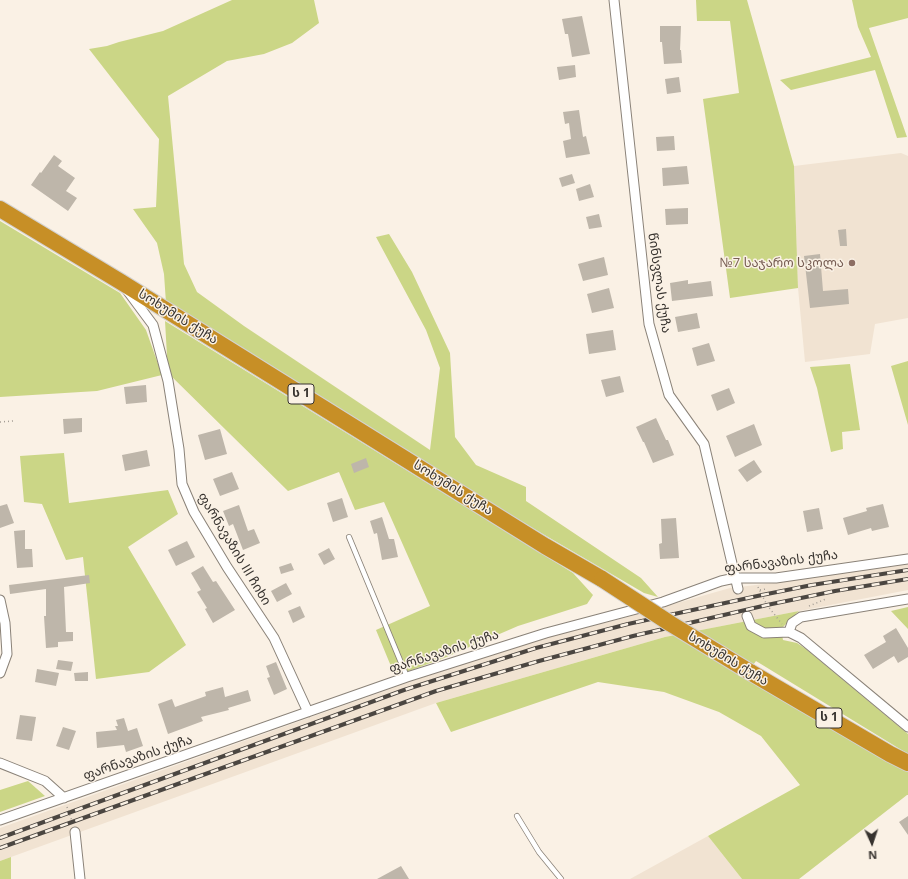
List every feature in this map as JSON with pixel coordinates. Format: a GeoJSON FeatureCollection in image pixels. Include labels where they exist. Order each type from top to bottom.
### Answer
{"type":"FeatureCollection","features":[{"type":"Feature","properties":{"kind":"highway","name":"სოხუმის ქუჩა"},"geometry":{"type":"LineString","coordinates":[[0,209],[121,282],[545,546],[602,579],[671,624],[750,672],[908,763]]}},
{"type":"Feature","properties":{"kind":"street","name":"წინსვლას ქუჩა"},"geometry":{"type":"LineString","coordinates":[[614,0],[649,324],[669,395],[704,444],[738,589]]}},
{"type":"Feature","properties":{"kind":"street","name":"ფარნავაზის III ჩიხი"},"geometry":{"type":"LineString","coordinates":[[121,282],[153,326],[168,381],[179,449],[182,484],[191,505],[227,567],[274,638],[308,712]]}},
{"type":"Feature","properties":{"kind":"street","name":"ფარნავაზის ქუჩა"},"geometry":{"type":"LineString","coordinates":[[0,820],[408,677],[546,633],[662,602],[721,581],[735,578],[776,578],[908,558]]}},
{"type":"Feature","properties":{"kind":"street"},"geometry":{"type":"LineString","coordinates":[[789,632],[792,623],[801,617],[908,599]]}},
{"type":"Feature","properties":{"kind":"street"},"geometry":{"type":"LineString","coordinates":[[0,600],[5,623],[7,654],[0,673]]}},
{"type":"Feature","properties":{"kind":"street"},"geometry":{"type":"LineString","coordinates":[[747,616],[751,626],[764,633],[789,632],[801,638],[908,727]]}},
{"type":"Feature","properties":{"kind":"street"},"geometry":{"type":"LineString","coordinates":[[0,763],[45,781],[64,798]]}},
{"type":"Feature","properties":{"kind":"street"},"geometry":{"type":"LineString","coordinates":[[75,832],[80,879]]}},
{"type":"Feature","properties":{"kind":"lane"},"geometry":{"type":"LineString","coordinates":[[349,537],[408,677]]}},
{"type":"Feature","properties":{"kind":"lane"},"geometry":{"type":"LineString","coordinates":[[517,816],[539,852],[561,879]]}},
{"type":"Feature","properties":{"kind":"path"},"geometry":{"type":"LineString","coordinates":[[0,422],[13,421]]}},
{"type":"Feature","properties":{"kind":"path"},"geometry":{"type":"LineString","coordinates":[[754,577],[767,605],[789,632]]}},
{"type":"Feature","properties":{"kind":"path"},"geometry":{"type":"LineString","coordinates":[[760,590],[766,589]]}},
{"type":"Feature","properties":{"kind":"path"},"geometry":{"type":"LineString","coordinates":[[64,798],[75,832]]}},
{"type":"Feature","properties":{"kind":"shaded area","name":"№7 საჯარო სკოლა"},"geometry":{"type":"Polygon","coordinates":[[[901,153],[908,156],[908,318],[875,324],[870,354],[805,362],[798,288],[794,166],[901,153]]]}},
{"type":"Feature","properties":{"kind":"shaded area"},"geometry":{"type":"Polygon","coordinates":[[[908,563],[908,590],[665,637],[436,703],[0,861],[0,828],[418,679],[550,636],[621,619],[730,588],[782,582],[908,563]]]}},
{"type":"Feature","properties":{"kind":"shaded area"},"geometry":{"type":"Polygon","coordinates":[[[708,836],[742,879],[630,879],[708,836]]]}},
{"type":"Feature","properties":{"kind":"green space"},"geometry":{"type":"Polygon","coordinates":[[[232,0],[314,0],[319,23],[292,43],[264,54],[227,61],[168,96],[184,264],[197,292],[244,326],[430,450],[440,368],[426,330],[376,237],[389,234],[412,272],[450,353],[455,437],[476,465],[526,487],[526,501],[641,578],[658,597],[644,593],[447,478],[166,303],[164,274],[157,243],[133,209],[156,207],[159,139],[89,49],[107,46],[163,31],[232,0]]]}},
{"type":"Feature","properties":{"kind":"green space"},"geometry":{"type":"Polygon","coordinates":[[[696,0],[747,0],[794,166],[798,288],[730,298],[703,99],[739,93],[730,21],[697,21],[696,0]]]}},
{"type":"Feature","properties":{"kind":"green space"},"geometry":{"type":"Polygon","coordinates":[[[852,0],[908,0],[908,18],[869,28],[907,137],[897,138],[875,70],[791,90],[780,80],[871,57],[858,27],[852,0]]]}},
{"type":"Feature","properties":{"kind":"green space"},"geometry":{"type":"Polygon","coordinates":[[[0,221],[120,293],[146,330],[162,375],[97,391],[0,397],[0,221]]]}},
{"type":"Feature","properties":{"kind":"green space"},"geometry":{"type":"Polygon","coordinates":[[[165,321],[573,573],[593,595],[587,604],[518,626],[444,658],[395,676],[376,630],[430,606],[384,502],[355,510],[339,472],[288,491],[168,373],[165,321]]]}},
{"type":"Feature","properties":{"kind":"green space"},"geometry":{"type":"Polygon","coordinates":[[[908,361],[908,425],[891,366],[908,361]]]}},
{"type":"Feature","properties":{"kind":"green space"},"geometry":{"type":"Polygon","coordinates":[[[850,364],[860,430],[842,432],[843,449],[831,452],[817,388],[810,367],[850,364]]]}},
{"type":"Feature","properties":{"kind":"green space"},"geometry":{"type":"Polygon","coordinates":[[[64,453],[69,503],[168,490],[178,514],[128,547],[186,645],[149,672],[96,679],[83,557],[66,560],[42,504],[24,502],[20,456],[64,453]]]}},
{"type":"Feature","properties":{"kind":"green space"},"geometry":{"type":"Polygon","coordinates":[[[908,607],[908,629],[891,611],[908,607]]]}},
{"type":"Feature","properties":{"kind":"green space"},"geometry":{"type":"Polygon","coordinates":[[[799,611],[781,629],[783,640],[797,643],[806,649],[908,734],[908,754],[756,661],[745,676],[908,770],[908,795],[799,879],[742,879],[708,836],[800,785],[761,736],[719,712],[664,692],[598,682],[451,732],[436,703],[665,637],[799,611]]]}},
{"type":"Feature","properties":{"kind":"green space"},"geometry":{"type":"Polygon","coordinates":[[[28,781],[45,796],[0,812],[0,790],[28,781]]]}},
{"type":"Feature","properties":{"kind":"green space"},"geometry":{"type":"Polygon","coordinates":[[[11,857],[11,879],[0,879],[0,861],[11,857]]]}},
{"type":"Feature","properties":{"kind":"building"},"geometry":{"type":"Polygon","coordinates":[[[582,16],[590,54],[572,57],[568,34],[565,34],[562,19],[582,16]]]}},
{"type":"Feature","properties":{"kind":"building"},"geometry":{"type":"Polygon","coordinates":[[[660,26],[681,26],[680,50],[682,63],[664,64],[662,42],[660,42],[660,26]]]}},
{"type":"Feature","properties":{"kind":"building"},"geometry":{"type":"Polygon","coordinates":[[[575,65],[576,77],[559,80],[557,67],[575,65]]]}},
{"type":"Feature","properties":{"kind":"building"},"geometry":{"type":"Polygon","coordinates":[[[679,77],[681,92],[667,94],[665,79],[679,77]]]}},
{"type":"Feature","properties":{"kind":"building"},"geometry":{"type":"Polygon","coordinates":[[[579,110],[583,137],[586,136],[590,154],[566,158],[563,141],[571,139],[569,123],[565,124],[563,112],[579,110]]]}},
{"type":"Feature","properties":{"kind":"building"},"geometry":{"type":"Polygon","coordinates":[[[674,136],[675,150],[657,151],[656,137],[674,136]]]}},
{"type":"Feature","properties":{"kind":"building"},"geometry":{"type":"Polygon","coordinates":[[[54,155],[62,161],[58,166],[75,178],[66,191],[77,198],[68,211],[31,185],[54,155]]]}},
{"type":"Feature","properties":{"kind":"building"},"geometry":{"type":"Polygon","coordinates":[[[687,166],[689,184],[663,186],[662,168],[687,166]]]}},
{"type":"Feature","properties":{"kind":"building"},"geometry":{"type":"Polygon","coordinates":[[[572,174],[575,183],[562,187],[559,178],[572,174]]]}},
{"type":"Feature","properties":{"kind":"building"},"geometry":{"type":"Polygon","coordinates":[[[590,184],[594,197],[579,201],[576,189],[590,184]]]}},
{"type":"Feature","properties":{"kind":"building"},"geometry":{"type":"Polygon","coordinates":[[[688,208],[688,224],[666,225],[665,209],[688,208]]]}},
{"type":"Feature","properties":{"kind":"building"},"geometry":{"type":"Polygon","coordinates":[[[599,214],[602,227],[589,229],[586,217],[599,214]]]}},
{"type":"Feature","properties":{"kind":"building"},"geometry":{"type":"Polygon","coordinates":[[[846,229],[847,246],[840,246],[838,230],[846,229]]]}},
{"type":"Feature","properties":{"kind":"building"},"geometry":{"type":"Polygon","coordinates":[[[820,254],[823,291],[848,289],[849,304],[810,308],[804,256],[820,254]]]}},
{"type":"Feature","properties":{"kind":"building"},"geometry":{"type":"Polygon","coordinates":[[[604,257],[608,275],[583,281],[578,264],[604,257]]]}},
{"type":"Feature","properties":{"kind":"building"},"geometry":{"type":"Polygon","coordinates":[[[688,280],[688,284],[711,281],[713,296],[672,301],[670,283],[688,280]]]}},
{"type":"Feature","properties":{"kind":"building"},"geometry":{"type":"Polygon","coordinates":[[[609,288],[614,308],[592,313],[587,294],[609,288]]]}},
{"type":"Feature","properties":{"kind":"building"},"geometry":{"type":"Polygon","coordinates":[[[697,313],[700,328],[678,332],[675,317],[697,313]]]}},
{"type":"Feature","properties":{"kind":"building"},"geometry":{"type":"Polygon","coordinates":[[[613,330],[616,350],[589,354],[586,334],[613,330]]]}},
{"type":"Feature","properties":{"kind":"building"},"geometry":{"type":"Polygon","coordinates":[[[709,343],[715,361],[697,366],[692,348],[709,343]]]}},
{"type":"Feature","properties":{"kind":"building"},"geometry":{"type":"Polygon","coordinates":[[[620,376],[624,392],[606,397],[601,380],[620,376]]]}},
{"type":"Feature","properties":{"kind":"building"},"geometry":{"type":"Polygon","coordinates":[[[146,385],[147,402],[126,404],[124,387],[146,385]]]}},
{"type":"Feature","properties":{"kind":"building"},"geometry":{"type":"Polygon","coordinates":[[[729,388],[735,403],[717,411],[711,395],[729,388]]]}},
{"type":"Feature","properties":{"kind":"building"},"geometry":{"type":"Polygon","coordinates":[[[82,418],[82,432],[64,434],[63,419],[82,418]]]}},
{"type":"Feature","properties":{"kind":"building"},"geometry":{"type":"Polygon","coordinates":[[[656,418],[674,455],[653,463],[636,427],[656,418]]]}},
{"type":"Feature","properties":{"kind":"building"},"geometry":{"type":"Polygon","coordinates":[[[754,424],[762,445],[735,457],[726,436],[754,424]]]}},
{"type":"Feature","properties":{"kind":"building"},"geometry":{"type":"Polygon","coordinates":[[[220,429],[227,454],[205,460],[198,435],[220,429]]]}},
{"type":"Feature","properties":{"kind":"building"},"geometry":{"type":"Polygon","coordinates":[[[147,450],[150,466],[125,471],[122,455],[147,450]]]}},
{"type":"Feature","properties":{"kind":"building"},"geometry":{"type":"Polygon","coordinates":[[[366,458],[369,467],[354,473],[351,464],[366,458]]]}},
{"type":"Feature","properties":{"kind":"building"},"geometry":{"type":"Polygon","coordinates":[[[754,460],[762,472],[747,482],[738,470],[754,460]]]}},
{"type":"Feature","properties":{"kind":"building"},"geometry":{"type":"Polygon","coordinates":[[[232,472],[239,489],[220,496],[213,479],[232,472]]]}},
{"type":"Feature","properties":{"kind":"building"},"geometry":{"type":"Polygon","coordinates":[[[342,498],[348,517],[333,522],[327,503],[342,498]]]}},
{"type":"Feature","properties":{"kind":"building"},"geometry":{"type":"Polygon","coordinates":[[[7,504],[14,523],[0,528],[0,506],[7,504]]]}},
{"type":"Feature","properties":{"kind":"building"},"geometry":{"type":"Polygon","coordinates":[[[883,504],[889,527],[872,531],[871,528],[848,535],[843,518],[867,511],[866,508],[883,504]]]}},
{"type":"Feature","properties":{"kind":"building"},"geometry":{"type":"Polygon","coordinates":[[[239,505],[248,531],[254,529],[260,543],[243,550],[233,524],[229,526],[223,511],[239,505]]]}},
{"type":"Feature","properties":{"kind":"building"},"geometry":{"type":"Polygon","coordinates":[[[819,508],[823,529],[807,532],[803,511],[819,508]]]}},
{"type":"Feature","properties":{"kind":"building"},"geometry":{"type":"Polygon","coordinates":[[[382,517],[389,539],[394,539],[398,557],[382,560],[377,533],[374,534],[370,521],[382,517]]]}},
{"type":"Feature","properties":{"kind":"building"},"geometry":{"type":"Polygon","coordinates":[[[676,518],[679,558],[660,559],[659,544],[662,543],[661,519],[676,518]]]}},
{"type":"Feature","properties":{"kind":"building"},"geometry":{"type":"Polygon","coordinates":[[[25,530],[25,549],[32,549],[33,567],[17,568],[14,531],[25,530]]]}},
{"type":"Feature","properties":{"kind":"building"},"geometry":{"type":"Polygon","coordinates":[[[187,541],[195,557],[176,566],[168,550],[187,541]]]}},
{"type":"Feature","properties":{"kind":"building"},"geometry":{"type":"Polygon","coordinates":[[[329,548],[335,559],[324,565],[318,554],[329,548]]]}},
{"type":"Feature","properties":{"kind":"building"},"geometry":{"type":"Polygon","coordinates":[[[291,563],[294,570],[281,574],[279,567],[291,563]]]}},
{"type":"Feature","properties":{"kind":"building"},"geometry":{"type":"Polygon","coordinates":[[[203,566],[213,582],[216,581],[235,610],[213,623],[205,609],[207,608],[197,592],[201,590],[191,573],[203,566]]]}},
{"type":"Feature","properties":{"kind":"building"},"geometry":{"type":"Polygon","coordinates":[[[89,575],[90,583],[64,587],[66,632],[73,632],[73,641],[58,642],[58,647],[46,648],[44,616],[46,616],[46,589],[10,594],[9,585],[89,575]]]}},
{"type":"Feature","properties":{"kind":"building"},"geometry":{"type":"Polygon","coordinates":[[[286,583],[292,594],[277,602],[271,591],[286,583]]]}},
{"type":"Feature","properties":{"kind":"building"},"geometry":{"type":"Polygon","coordinates":[[[300,606],[305,617],[293,623],[288,611],[300,606]]]}},
{"type":"Feature","properties":{"kind":"building"},"geometry":{"type":"Polygon","coordinates":[[[896,628],[908,648],[908,657],[898,663],[894,656],[873,669],[864,655],[886,642],[883,636],[896,628]]]}},
{"type":"Feature","properties":{"kind":"building"},"geometry":{"type":"Polygon","coordinates":[[[58,660],[73,662],[71,671],[56,669],[58,660]]]}},
{"type":"Feature","properties":{"kind":"building"},"geometry":{"type":"Polygon","coordinates":[[[276,662],[287,689],[274,695],[267,678],[270,677],[266,666],[276,662]]]}},
{"type":"Feature","properties":{"kind":"building"},"geometry":{"type":"Polygon","coordinates":[[[37,669],[59,673],[56,686],[35,682],[37,669]]]}},
{"type":"Feature","properties":{"kind":"building"},"geometry":{"type":"Polygon","coordinates":[[[88,672],[88,681],[75,681],[74,673],[88,672]]]}},
{"type":"Feature","properties":{"kind":"building"},"geometry":{"type":"Polygon","coordinates":[[[223,687],[225,697],[248,690],[251,701],[228,708],[229,710],[201,717],[203,721],[168,734],[158,704],[172,699],[175,707],[206,696],[205,692],[223,687]]]}},
{"type":"Feature","properties":{"kind":"building"},"geometry":{"type":"Polygon","coordinates":[[[20,715],[36,717],[32,741],[16,739],[20,715]]]}},
{"type":"Feature","properties":{"kind":"building"},"geometry":{"type":"Polygon","coordinates":[[[124,718],[128,731],[137,728],[143,746],[126,752],[124,745],[97,748],[96,732],[117,730],[115,726],[118,726],[116,720],[124,718]]]}},
{"type":"Feature","properties":{"kind":"building"},"geometry":{"type":"Polygon","coordinates":[[[63,727],[76,731],[69,750],[56,746],[63,727]]]}},
{"type":"Feature","properties":{"kind":"building"},"geometry":{"type":"Polygon","coordinates":[[[908,816],[908,835],[899,822],[908,816]]]}},
{"type":"Feature","properties":{"kind":"building"},"geometry":{"type":"Polygon","coordinates":[[[401,866],[409,879],[377,879],[401,866]]]}},
{"type":"Feature","properties":{"kind":"railway"},"geometry":{"type":"LineString","coordinates":[[0,838],[404,690],[536,648],[628,624],[762,595],[812,585],[908,570]]}},
{"type":"Feature","properties":{"kind":"railway"},"geometry":{"type":"LineString","coordinates":[[0,848],[436,691],[633,636],[767,605],[835,591],[908,579]]}},
{"type":"Feature","properties":{"kind":"place","name":"№7 საჯარო სკოლა"},"geometry":{"type":"Point","coordinates":[852,263]}}]}
